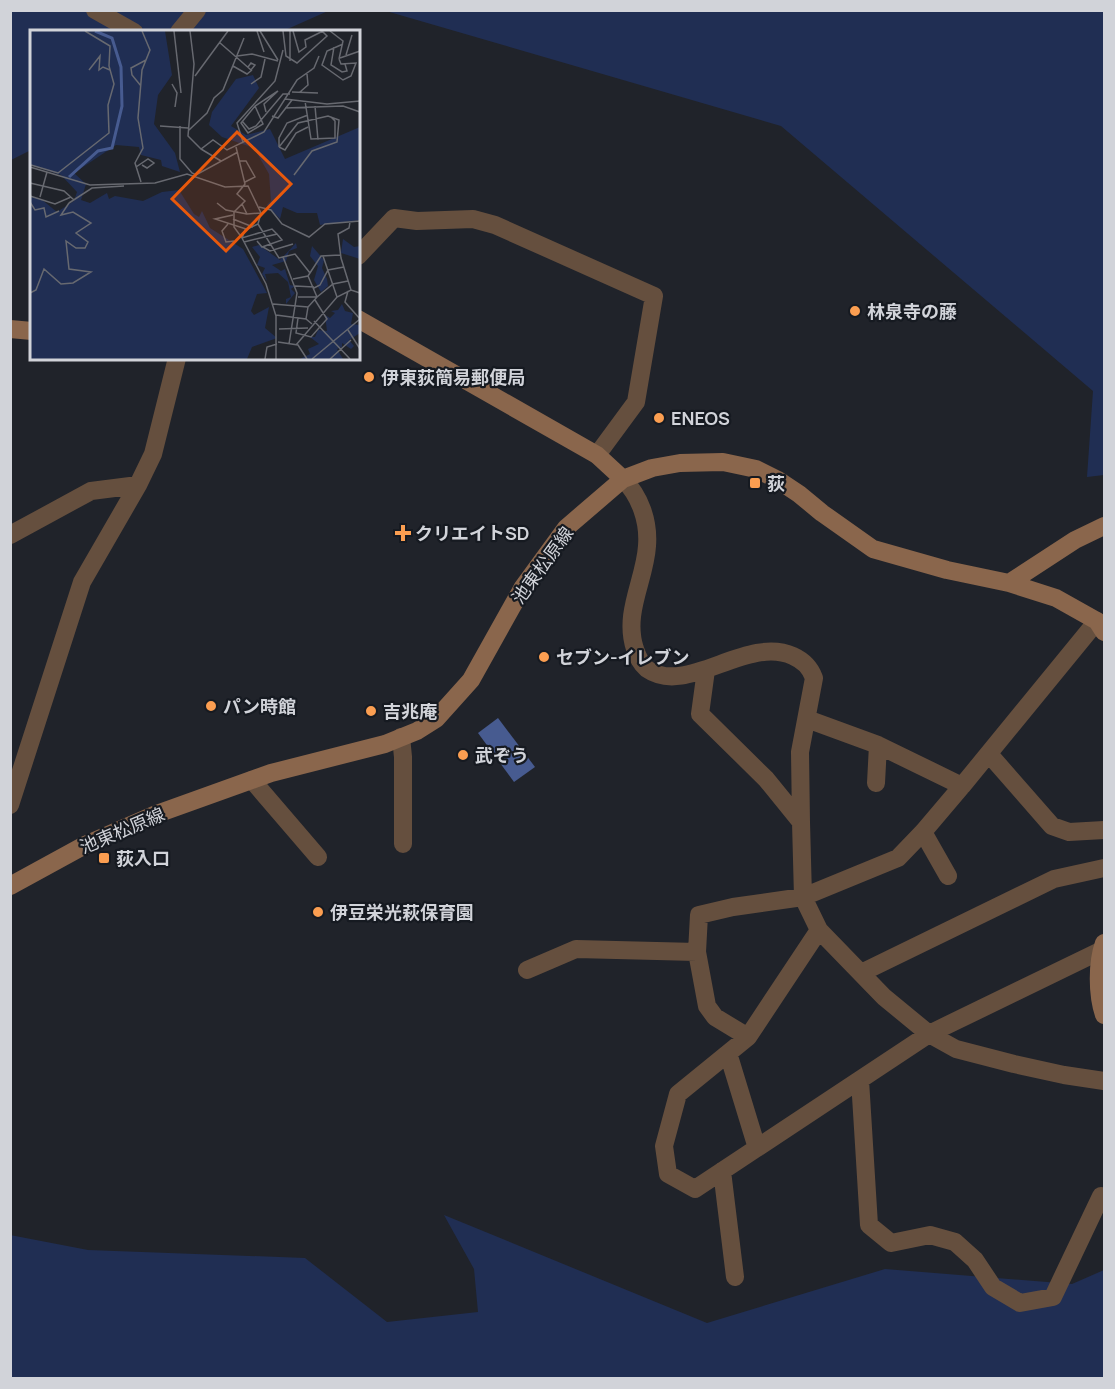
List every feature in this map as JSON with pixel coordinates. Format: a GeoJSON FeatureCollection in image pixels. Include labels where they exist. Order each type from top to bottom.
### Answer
{"type":"FeatureCollection","features":[{"type":"Feature","properties":{"kind":"main road"},"geometry":{"type":"LineString","coordinates":[[360,320],[597,455],[623,479]]}},
{"type":"Feature","properties":{"kind":"main road"},"geometry":{"type":"LineString","coordinates":[[10,329],[30,331]]}},
{"type":"Feature","properties":{"kind":"main road","name":"池東松原線"},"geometry":{"type":"LineString","coordinates":[[10,886],[85,845],[154,815],[271,773],[385,744],[436,719],[471,680],[523,587],[566,528],[623,479],[652,468],[723,462],[756,469],[799,494],[873,549],[947,570],[1009,583],[1056,598],[1101,627]]}},
{"type":"Feature","properties":{"kind":"main road"},"geometry":{"type":"LineString","coordinates":[[1009,583],[1075,540],[1104,526]]}},
{"type":"Feature","properties":{"kind":"main road"},"geometry":{"type":"LineString","coordinates":[[1103,946],[1099,992],[1104,1015]]}},
{"type":"Feature","properties":{"kind":"street"},"geometry":{"type":"LineString","coordinates":[[95,10],[130,30]]}},
{"type":"Feature","properties":{"kind":"street"},"geometry":{"type":"LineString","coordinates":[[181,30],[197,10]]}},
{"type":"Feature","properties":{"kind":"street"},"geometry":{"type":"LineString","coordinates":[[360,254],[394,218],[417,221],[474,219],[495,225],[654,296],[636,402],[597,455]]}},
{"type":"Feature","properties":{"kind":"street"},"geometry":{"type":"LineString","coordinates":[[10,805],[82,582],[138,485],[153,454],[176,360]]}},
{"type":"Feature","properties":{"kind":"street"},"geometry":{"type":"LineString","coordinates":[[623,479],[634,489],[641,506],[646,531],[647,546],[635,594],[632,624],[632,641],[640,662],[659,675],[678,676],[706,670],[754,653],[775,651],[791,655],[811,669],[814,678],[800,752],[803,897],[819,930],[884,997],[929,1034],[956,1049],[1064,1075],[1104,1081]]}},
{"type":"Feature","properties":{"kind":"street"},"geometry":{"type":"LineString","coordinates":[[10,535],[91,491],[138,485]]}},
{"type":"Feature","properties":{"kind":"street"},"geometry":{"type":"LineString","coordinates":[[748,1037],[715,1017],[707,1006],[697,952],[699,915],[732,907],[803,897],[897,858],[923,832],[1101,627]]}},
{"type":"Feature","properties":{"kind":"street"},"geometry":{"type":"LineString","coordinates":[[706,670],[700,714],[766,778],[801,822]]}},
{"type":"Feature","properties":{"kind":"street"},"geometry":{"type":"LineString","coordinates":[[807,719],[878,745],[962,786]]}},
{"type":"Feature","properties":{"kind":"street"},"geometry":{"type":"LineString","coordinates":[[401,737],[403,844]]}},
{"type":"Feature","properties":{"kind":"street"},"geometry":{"type":"LineString","coordinates":[[876,783],[878,745]]}},
{"type":"Feature","properties":{"kind":"street"},"geometry":{"type":"LineString","coordinates":[[989,754],[1052,826],[1069,832],[1104,830]]}},
{"type":"Feature","properties":{"kind":"street"},"geometry":{"type":"LineString","coordinates":[[252,780],[318,857]]}},
{"type":"Feature","properties":{"kind":"street"},"geometry":{"type":"LineString","coordinates":[[923,832],[948,876]]}},
{"type":"Feature","properties":{"kind":"street"},"geometry":{"type":"LineString","coordinates":[[861,973],[1054,879],[1104,868]]}},
{"type":"Feature","properties":{"kind":"street"},"geometry":{"type":"LineString","coordinates":[[819,930],[748,1037],[678,1094],[664,1146],[668,1174],[695,1189],[929,1034],[1103,946]]}},
{"type":"Feature","properties":{"kind":"street"},"geometry":{"type":"LineString","coordinates":[[527,970],[576,949],[697,952]]}},
{"type":"Feature","properties":{"kind":"street"},"geometry":{"type":"LineString","coordinates":[[728,1053],[757,1148]]}},
{"type":"Feature","properties":{"kind":"street"},"geometry":{"type":"LineString","coordinates":[[860,1080],[869,1225],[891,1243],[930,1235],[955,1242],[975,1260],[993,1287],[1011,1298],[1020,1303],[1053,1297],[1101,1196]]}},
{"type":"Feature","properties":{"kind":"street"},"geometry":{"type":"LineString","coordinates":[[722,1171],[735,1277]]}},
{"type":"Feature","properties":{"kind":"shaded area"},"geometry":{"type":"Polygon","coordinates":[[[10,11],[328,11],[285,30],[30,30],[30,150],[11,160],[10,11]]]}},
{"type":"Feature","properties":{"kind":"shaded area"},"geometry":{"type":"Polygon","coordinates":[[[386,11],[1104,11],[1104,475],[1087,477],[1093,391],[781,126],[386,11]]]}},
{"type":"Feature","properties":{"kind":"shaded area"},"geometry":{"type":"Polygon","coordinates":[[[498,718],[535,767],[514,782],[478,733],[498,718]]]}},
{"type":"Feature","properties":{"kind":"shaded area"},"geometry":{"type":"Polygon","coordinates":[[[444,1215],[707,1323],[885,1269],[1072,1284],[1104,1270],[1104,1378],[11,1378],[10,1235],[88,1250],[305,1258],[387,1322],[478,1312],[474,1269],[444,1215]]]}},
{"type":"Feature","properties":{"kind":"place","name":"林泉寺の藤"},"geometry":{"type":"Point","coordinates":[855,311]}},
{"type":"Feature","properties":{"kind":"place","name":"伊東荻簡易郵便局"},"geometry":{"type":"Point","coordinates":[369,377]}},
{"type":"Feature","properties":{"kind":"place","name":"ENEOS"},"geometry":{"type":"Point","coordinates":[659,418]}},
{"type":"Feature","properties":{"kind":"place","name":"荻"},"geometry":{"type":"Point","coordinates":[755,483]}},
{"type":"Feature","properties":{"kind":"place","name":"クリエイトSD"},"geometry":{"type":"Point","coordinates":[403,533]}},
{"type":"Feature","properties":{"kind":"place","name":"セブン-イレブン"},"geometry":{"type":"Point","coordinates":[544,657]}},
{"type":"Feature","properties":{"kind":"place","name":"パン時館"},"geometry":{"type":"Point","coordinates":[211,706]}},
{"type":"Feature","properties":{"kind":"place","name":"吉兆庵"},"geometry":{"type":"Point","coordinates":[371,711]}},
{"type":"Feature","properties":{"kind":"place","name":"武ぞう"},"geometry":{"type":"Point","coordinates":[463,755]}},
{"type":"Feature","properties":{"kind":"place","name":"荻入口"},"geometry":{"type":"Point","coordinates":[104,858]}},
{"type":"Feature","properties":{"kind":"place","name":"伊豆栄光萩保育園"},"geometry":{"type":"Point","coordinates":[318,912]}}]}
